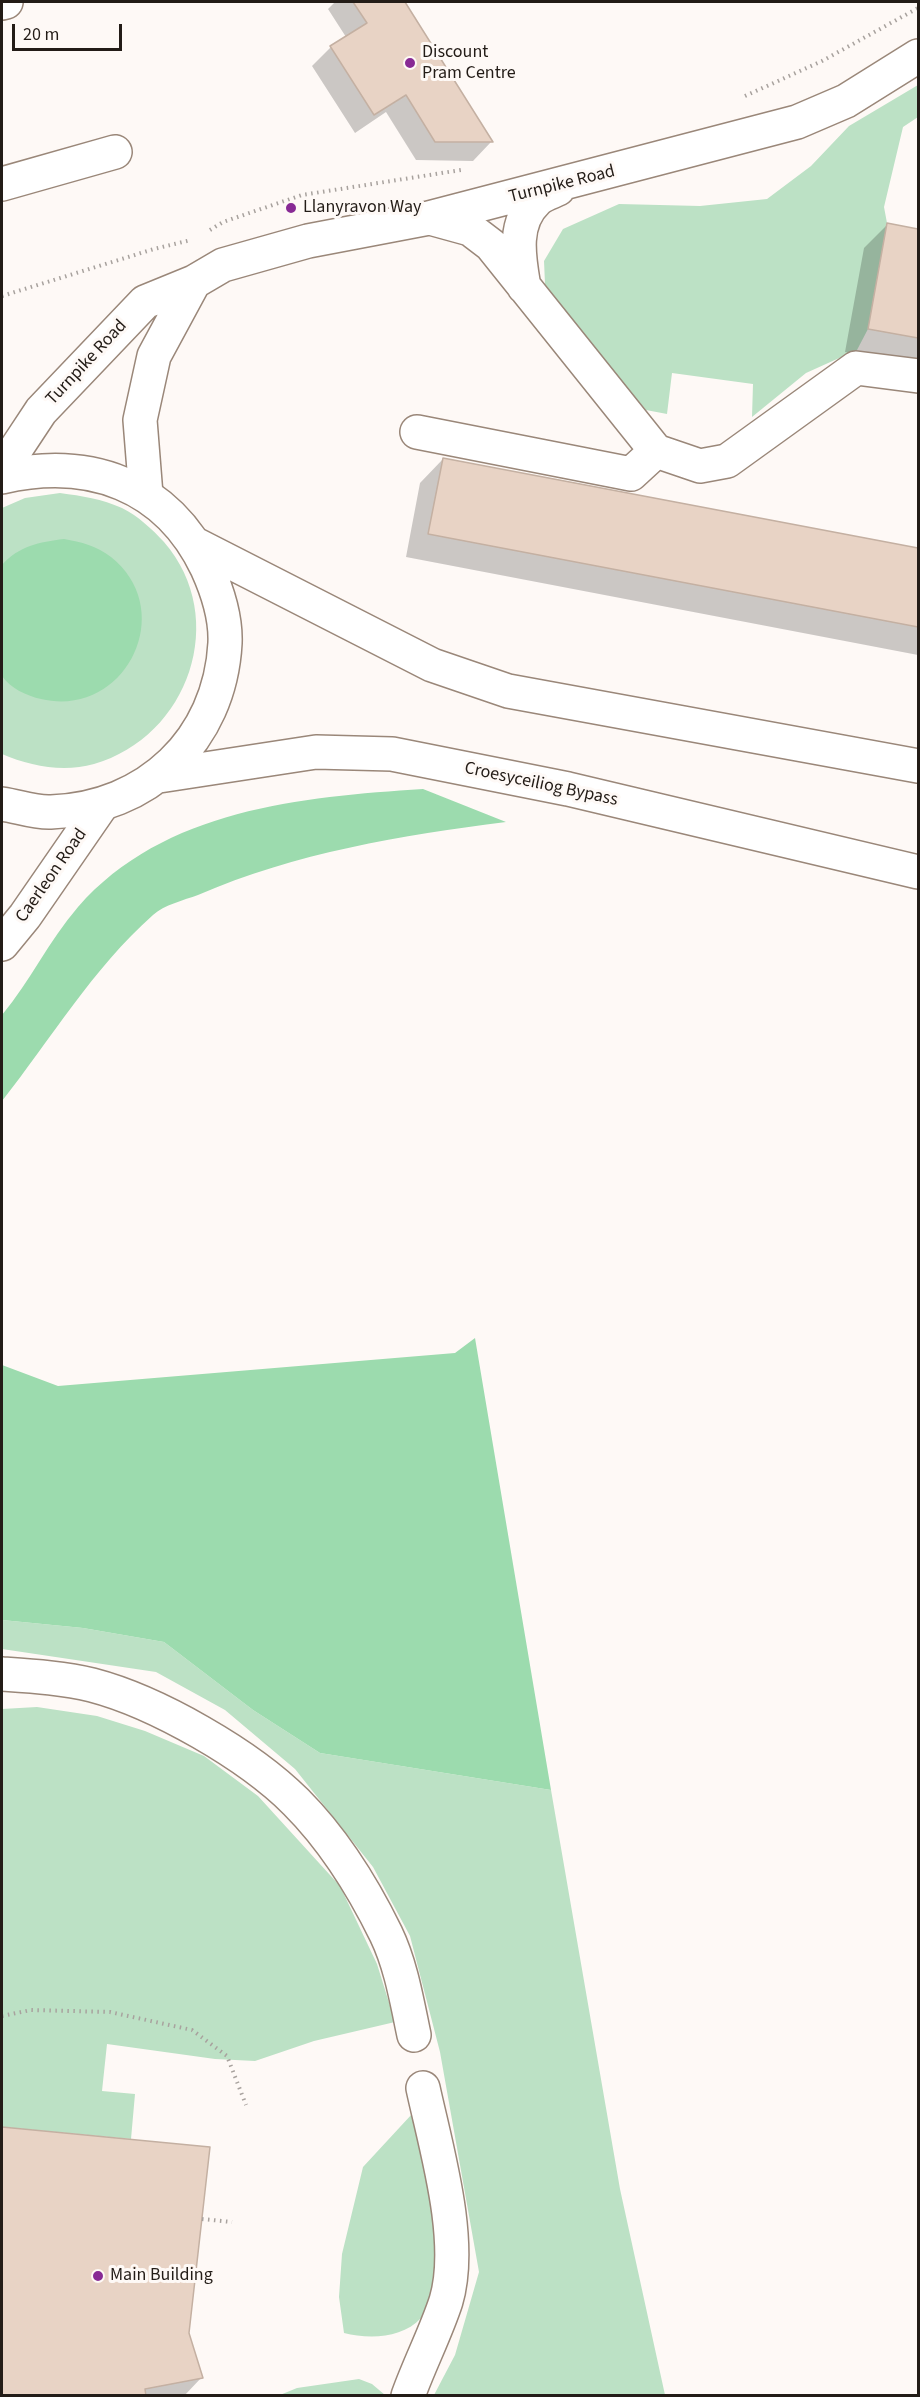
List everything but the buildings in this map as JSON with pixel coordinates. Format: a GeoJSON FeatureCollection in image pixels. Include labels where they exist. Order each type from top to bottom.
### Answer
{"type":"FeatureCollection","features":[{"type":"Feature","properties":{"kind":"main road"},"geometry":{"type":"LineString","coordinates":[[2,3],[6,2]]}},
{"type":"Feature","properties":{"kind":"main road","name":"Turnpike Road"},"geometry":{"type":"LineString","coordinates":[[2,470],[41,411],[145,302],[194,282],[223,265],[308,241],[429,218],[797,122],[846,101],[918,57]]}},
{"type":"Feature","properties":{"kind":"main road"},"geometry":{"type":"LineString","coordinates":[[2,184],[114,152]]}},
{"type":"Feature","properties":{"kind":"main road"},"geometry":{"type":"LineString","coordinates":[[524,288],[517,249],[523,220],[537,199],[571,182]]}},
{"type":"Feature","properties":{"kind":"main road"},"geometry":{"type":"LineString","coordinates":[[429,218],[470,229],[491,245],[656,451],[699,466],[727,461],[855,368],[918,376]]}},
{"type":"Feature","properties":{"kind":"main road"},"geometry":{"type":"LineString","coordinates":[[146,495],[140,420],[154,356],[194,282]]}},
{"type":"Feature","properties":{"kind":"main road"},"geometry":{"type":"LineString","coordinates":[[417,432],[631,474],[656,451]]}},
{"type":"Feature","properties":{"kind":"main road"},"geometry":{"type":"LineString","coordinates":[[2,477],[34,469],[73,470],[111,478],[146,495],[173,517],[195,544],[217,590],[225,641],[217,693],[194,739],[159,776],[131,794],[101,806],[49,812],[2,804]]}},
{"type":"Feature","properties":{"kind":"main road"},"geometry":{"type":"LineString","coordinates":[[195,544],[432,665],[508,691],[918,766]]}},
{"type":"Feature","properties":{"kind":"main road","name":"Croesyceiliog Bypass"},"geometry":{"type":"LineString","coordinates":[[159,776],[316,752],[392,754],[568,789],[918,872]]}},
{"type":"Feature","properties":{"kind":"main road","name":"Caerleon Road"},"geometry":{"type":"LineString","coordinates":[[2,944],[25,916],[101,806]]}},
{"type":"Feature","properties":{"kind":"main road"},"geometry":{"type":"LineString","coordinates":[[2,1674],[92,1685],[164,1712],[231,1751],[296,1802],[344,1860],[387,1936],[406,1998],[414,2035]]}},
{"type":"Feature","properties":{"kind":"main road"},"geometry":{"type":"LineString","coordinates":[[408,2396],[446,2300],[452,2251],[443,2182],[423,2088]]}},
{"type":"Feature","properties":{"kind":"path"},"geometry":{"type":"LineString","coordinates":[[736,101],[822,61],[918,8]]}},
{"type":"Feature","properties":{"kind":"path"},"geometry":{"type":"LineString","coordinates":[[2,296],[154,249],[195,239],[223,222],[302,195],[467,170]]}},
{"type":"Feature","properties":{"kind":"path"},"geometry":{"type":"LineString","coordinates":[[195,239],[223,265]]}},
{"type":"Feature","properties":{"kind":"path"},"geometry":{"type":"LineString","coordinates":[[2,2016],[31,2010],[110,2012],[192,2030],[227,2056],[246,2105]]}},
{"type":"Feature","properties":{"kind":"path"},"geometry":{"type":"LineString","coordinates":[[202,2219],[232,2223]]}},
{"type":"Feature","properties":{"kind":"green space"},"geometry":{"type":"Polygon","coordinates":[[[918,85],[918,117],[903,127],[884,207],[887,223],[868,329],[857,350],[806,373],[752,417],[753,384],[672,373],[667,414],[646,410],[575,326],[545,284],[544,261],[563,229],[619,204],[700,206],[767,199],[811,166],[849,126],[918,85]]]}},
{"type":"Feature","properties":{"kind":"green space"},"geometry":{"type":"Polygon","coordinates":[[[60,493],[99,500],[122,508],[144,523],[164,542],[184,572],[194,605],[196,639],[189,671],[175,702],[154,729],[127,750],[94,764],[70,768],[35,765],[2,754],[2,508],[25,498],[60,493]]]}},
{"type":"Feature","properties":{"kind":"green space"},"geometry":{"type":"Polygon","coordinates":[[[64,539],[89,545],[111,557],[131,579],[141,605],[141,631],[133,656],[118,677],[97,693],[71,701],[30,696],[14,688],[2,676],[2,565],[22,549],[64,539]]]}},
{"type":"Feature","properties":{"kind":"green space"},"geometry":{"type":"Polygon","coordinates":[[[423,789],[506,822],[388,840],[311,857],[235,880],[163,908],[131,936],[111,958],[2,1101],[2,1015],[67,920],[113,874],[151,848],[193,829],[237,814],[330,797],[423,789]]]}},
{"type":"Feature","properties":{"kind":"green space"},"geometry":{"type":"Polygon","coordinates":[[[475,1338],[551,1790],[320,1753],[253,1710],[164,1642],[83,1628],[2,1620],[2,1365],[58,1386],[455,1353],[475,1338]]]}},
{"type":"Feature","properties":{"kind":"green space"},"geometry":{"type":"Polygon","coordinates":[[[2,1620],[83,1628],[164,1642],[253,1710],[320,1753],[551,1790],[620,2189],[665,2395],[434,2395],[455,2355],[479,2272],[440,2052],[410,1936],[373,1867],[295,1769],[225,1710],[156,1672],[2,1649],[2,1620]]]}},
{"type":"Feature","properties":{"kind":"green space"},"geometry":{"type":"Polygon","coordinates":[[[37,1707],[97,1716],[145,1731],[204,1756],[258,1796],[340,1886],[377,1964],[395,2022],[314,2041],[255,2061],[215,2059],[107,2044],[102,2091],[135,2094],[131,2139],[2,2127],[2,1709],[37,1707]]]}},
{"type":"Feature","properties":{"kind":"green space"},"geometry":{"type":"Polygon","coordinates":[[[412,2114],[430,2178],[440,2228],[441,2252],[433,2294],[421,2318],[395,2334],[363,2336],[344,2333],[339,2297],[342,2254],[363,2167],[412,2114]]]}},
{"type":"Feature","properties":{"kind":"green space"},"geometry":{"type":"Polygon","coordinates":[[[359,2379],[372,2384],[385,2395],[280,2395],[297,2388],[359,2379]]]}},
{"type":"Feature","properties":{"kind":"place","name":"Discount Pram Centre"},"geometry":{"type":"Point","coordinates":[410,63]}},
{"type":"Feature","properties":{"kind":"place","name":"Llanyravon Way"},"geometry":{"type":"Point","coordinates":[291,208]}},
{"type":"Feature","properties":{"kind":"place","name":"Main Building"},"geometry":{"type":"Point","coordinates":[98,2276]}}]}
